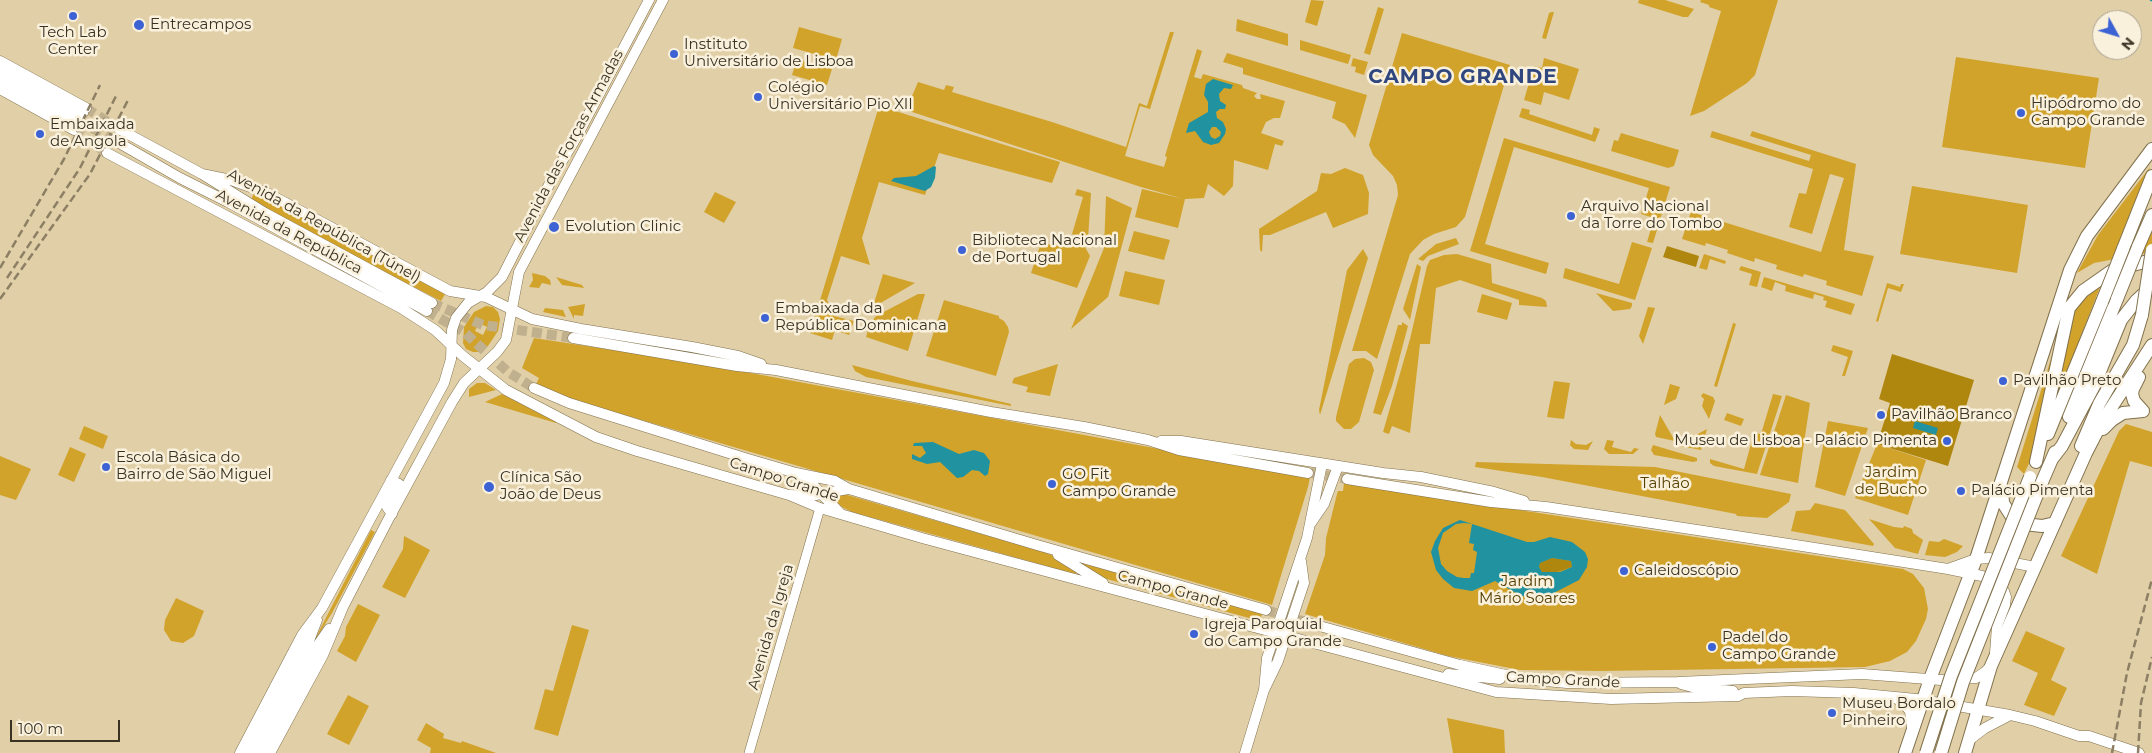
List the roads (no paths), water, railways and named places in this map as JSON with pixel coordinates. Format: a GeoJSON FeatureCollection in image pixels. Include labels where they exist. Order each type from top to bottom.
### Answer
{"type":"FeatureCollection","features":[{"type":"Feature","properties":{"kind":"highway"},"geometry":{"type":"LineString","coordinates":[[1905,753],[1922,700],[1976,559],[2070,270],[2087,236],[2152,149]]}},
{"type":"Feature","properties":{"kind":"highway"},"geometry":{"type":"LineString","coordinates":[[1926,753],[1951,676],[2152,176]]}},
{"type":"Feature","properties":{"kind":"highway"},"geometry":{"type":"LineString","coordinates":[[1941,753],[1963,682],[2042,482],[2152,215]]}},
{"type":"Feature","properties":{"kind":"highway"},"geometry":{"type":"LineString","coordinates":[[2070,490],[2078,455],[2099,404],[2133,345],[2142,315],[2152,250]]}},
{"type":"Feature","properties":{"kind":"highway"},"geometry":{"type":"LineString","coordinates":[[2059,300],[2095,274],[2152,260]]}},
{"type":"Feature","properties":{"kind":"highway"},"geometry":{"type":"LineString","coordinates":[[2036,462],[2069,308],[2083,291],[2112,270]]}},
{"type":"Feature","properties":{"kind":"highway"},"geometry":{"type":"LineString","coordinates":[[2052,459],[2062,446],[2094,386],[2122,320],[2136,301],[2152,287]]}},
{"type":"Feature","properties":{"kind":"highway"},"geometry":{"type":"LineString","coordinates":[[1967,747],[1993,661],[2090,444],[2117,398],[2152,345]]}},
{"type":"Feature","properties":{"kind":"highway"},"geometry":{"type":"LineString","coordinates":[[2090,444],[2117,416],[2123,413],[2143,411],[2134,401],[2133,388],[2152,355]]}},
{"type":"Feature","properties":{"kind":"highway"},"geometry":{"type":"LineString","coordinates":[[2003,476],[2003,503],[2012,517],[2024,524],[2042,526],[2055,523]]}},
{"type":"Feature","properties":{"kind":"main road","name":"Avenida das Forças Armadas"},"geometry":{"type":"LineString","coordinates":[[482,296],[502,277],[555,173],[576,138],[650,0]]}},
{"type":"Feature","properties":{"kind":"main road","name":"Avenida das Forças Armadas"},"geometry":{"type":"LineString","coordinates":[[513,310],[519,272],[663,0]]}},
{"type":"Feature","properties":{"kind":"main road"},"geometry":{"type":"LineString","coordinates":[[0,61],[79,122]]}},
{"type":"Feature","properties":{"kind":"main road"},"geometry":{"type":"LineString","coordinates":[[0,72],[79,122]]}},
{"type":"Feature","properties":{"kind":"main road"},"geometry":{"type":"LineString","coordinates":[[0,81],[79,122]]}},
{"type":"Feature","properties":{"kind":"main road"},"geometry":{"type":"LineString","coordinates":[[0,89],[79,122]]}},
{"type":"Feature","properties":{"kind":"main road"},"geometry":{"type":"LineString","coordinates":[[0,96],[79,122]]}},
{"type":"Feature","properties":{"kind":"main road","name":"Avenida da República"},"geometry":{"type":"LineString","coordinates":[[120,129],[202,174],[231,180],[267,193],[450,291],[465,295],[482,296]]}},
{"type":"Feature","properties":{"kind":"main road","name":"Avenida da República (Túnel)"},"geometry":{"type":"LineString","coordinates":[[114,140],[180,178],[430,307],[265,213],[202,174]]}},
{"type":"Feature","properties":{"kind":"main road","name":"Avenida da República"},"geometry":{"type":"LineString","coordinates":[[107,153],[139,168],[168,186],[401,308],[430,326],[452,346]]}},
{"type":"Feature","properties":{"kind":"main road"},"geometry":{"type":"LineString","coordinates":[[139,168],[180,178]]}},
{"type":"Feature","properties":{"kind":"main road"},"geometry":{"type":"LineString","coordinates":[[250,753],[307,646],[322,608],[446,377],[451,359],[452,330],[459,313],[471,301],[482,296],[532,319],[738,356],[776,370]]}},
{"type":"Feature","properties":{"kind":"main road"},"geometry":{"type":"LineString","coordinates":[[260,753],[316,649],[343,607],[455,396],[464,383],[497,352],[506,340],[513,310]]}},
{"type":"Feature","properties":{"kind":"main road"},"geometry":{"type":"LineString","coordinates":[[572,338],[737,366],[776,370],[1148,440],[1179,450],[1308,473]]}},
{"type":"Feature","properties":{"kind":"main road"},"geometry":{"type":"LineString","coordinates":[[452,346],[479,369]]}},
{"type":"Feature","properties":{"kind":"main road","name":"Campo Grande"},"geometry":{"type":"LineString","coordinates":[[479,369],[509,392],[596,437],[637,451],[790,495],[820,508],[922,538],[1496,692],[1577,698],[1682,699],[1738,696],[1744,693],[1807,691],[1892,696],[2010,715],[2035,721],[2079,736],[2088,736],[2139,753]]}},
{"type":"Feature","properties":{"kind":"main road","name":"Campo Grande"},"geometry":{"type":"LineString","coordinates":[[534,388],[569,403],[796,473],[835,481],[849,488],[1037,545],[1266,610]]}},
{"type":"Feature","properties":{"kind":"main road"},"geometry":{"type":"LineString","coordinates":[[1148,440],[1181,441],[1322,464],[1421,477],[1494,492],[1546,507]]}},
{"type":"Feature","properties":{"kind":"main road"},"geometry":{"type":"LineString","coordinates":[[1264,690],[1266,658],[1311,524],[1313,502],[1322,464]]}},
{"type":"Feature","properties":{"kind":"main road"},"geometry":{"type":"LineString","coordinates":[[1311,524],[1324,504],[1338,466]]}},
{"type":"Feature","properties":{"kind":"main road"},"geometry":{"type":"LineString","coordinates":[[796,473],[822,493],[840,513]]}},
{"type":"Feature","properties":{"kind":"main road"},"geometry":{"type":"LineString","coordinates":[[1347,479],[1491,502],[1546,507],[1948,569],[1995,581],[2004,591],[2005,604],[1997,626],[1993,661]]}},
{"type":"Feature","properties":{"kind":"main road"},"geometry":{"type":"LineString","coordinates":[[391,480],[399,484],[387,507],[392,514]]}},
{"type":"Feature","properties":{"kind":"main road"},"geometry":{"type":"LineString","coordinates":[[790,495],[810,496],[849,488]]}},
{"type":"Feature","properties":{"kind":"main road"},"geometry":{"type":"LineString","coordinates":[[820,508],[822,493]]}},
{"type":"Feature","properties":{"kind":"main road"},"geometry":{"type":"LineString","coordinates":[[1037,545],[1065,559],[1112,589]]}},
{"type":"Feature","properties":{"kind":"main road"},"geometry":{"type":"LineString","coordinates":[[1245,753],[1264,690],[1278,661],[1304,583],[1301,558]]}},
{"type":"Feature","properties":{"kind":"main road"},"geometry":{"type":"LineString","coordinates":[[1948,569],[1976,559],[1989,558],[2035,566]]}},
{"type":"Feature","properties":{"kind":"main road"},"geometry":{"type":"LineString","coordinates":[[270,753],[323,655],[343,607]]}},
{"type":"Feature","properties":{"kind":"main road"},"geometry":{"type":"LineString","coordinates":[[240,753],[302,635],[322,608]]}},
{"type":"Feature","properties":{"kind":"main road","name":"Campo Grande"},"geometry":{"type":"LineString","coordinates":[[1306,622],[1460,665],[1524,679],[1567,683],[1678,682],[1862,674],[1930,679],[1976,678],[1985,672],[1993,661]]}},
{"type":"Feature","properties":{"kind":"main road"},"geometry":{"type":"LineString","coordinates":[[1427,674],[1524,679]]}},
{"type":"Feature","properties":{"kind":"main road"},"geometry":{"type":"LineString","coordinates":[[1678,682],[1692,687],[1744,693]]}},
{"type":"Feature","properties":{"kind":"main road"},"geometry":{"type":"LineString","coordinates":[[1892,696],[1901,701],[1910,711],[1913,732]]}},
{"type":"Feature","properties":{"kind":"main road"},"geometry":{"type":"LineString","coordinates":[[1967,747],[1985,728],[2010,715]]}},
{"type":"Feature","properties":{"kind":"street","name":"Avenida da Igreja"},"geometry":{"type":"LineString","coordinates":[[749,753],[820,508]]}},
{"type":"Feature","properties":{"kind":"water"},"geometry":{"type":"Polygon","coordinates":[[[1213,79],[1233,85],[1231,89],[1224,88],[1219,94],[1220,101],[1226,105],[1225,109],[1220,109],[1216,112],[1217,118],[1223,122],[1226,129],[1219,143],[1211,145],[1203,142],[1195,131],[1186,133],[1189,123],[1208,112],[1208,102],[1204,95],[1206,84],[1213,79]],[[1212,127],[1209,132],[1211,137],[1215,139],[1220,136],[1221,132],[1216,127],[1212,127]]]}},
{"type":"Feature","properties":{"kind":"water"},"geometry":{"type":"Polygon","coordinates":[[[934,166],[936,167],[935,178],[931,187],[925,191],[891,181],[894,178],[916,176],[934,166]]]}},
{"type":"Feature","properties":{"kind":"water"},"geometry":{"type":"Polygon","coordinates":[[[1915,421],[1938,428],[1936,435],[1913,428],[1915,421]]]}},
{"type":"Feature","properties":{"kind":"water"},"geometry":{"type":"Polygon","coordinates":[[[933,442],[959,454],[974,450],[984,453],[990,461],[988,474],[985,476],[979,471],[972,470],[963,477],[957,478],[940,462],[927,464],[912,459],[912,454],[920,458],[926,453],[922,446],[913,446],[914,443],[933,442]]]}},
{"type":"Feature","properties":{"kind":"water"},"geometry":{"type":"Polygon","coordinates":[[[1460,520],[1527,542],[1550,537],[1572,542],[1585,552],[1588,559],[1587,567],[1579,580],[1542,599],[1521,596],[1495,581],[1472,591],[1454,588],[1436,570],[1431,552],[1443,528],[1460,520]],[[1456,524],[1443,533],[1438,548],[1441,564],[1447,571],[1457,577],[1470,578],[1471,573],[1474,573],[1477,552],[1473,550],[1474,544],[1469,543],[1472,524],[1456,524]],[[1552,558],[1540,563],[1539,567],[1542,572],[1560,572],[1572,567],[1571,561],[1552,558]]]}},
{"type":"Feature","properties":{"kind":"tunnel"},"geometry":{"type":"LineString","coordinates":[[86,108],[119,129]]}},
{"type":"Feature","properties":{"kind":"tunnel"},"geometry":{"type":"LineString","coordinates":[[79,121],[114,140]]}},
{"type":"Feature","properties":{"kind":"tunnel"},"geometry":{"type":"LineString","coordinates":[[74,130],[107,153]]}},
{"type":"Feature","properties":{"kind":"tunnel"},"geometry":{"type":"LineString","coordinates":[[432,303],[483,325],[573,338]]}},
{"type":"Feature","properties":{"kind":"tunnel"},"geometry":{"type":"LineString","coordinates":[[427,311],[464,332],[508,372],[534,388]]}},
{"type":"Feature","properties":{"kind":"tunnel"},"geometry":{"type":"LineString","coordinates":[[1311,473],[1347,479]]}},
{"type":"Feature","properties":{"kind":"tunnel"},"geometry":{"type":"LineString","coordinates":[[1266,610],[1305,622]]}},
{"type":"Feature","properties":{"kind":"railway"},"geometry":{"type":"LineString","coordinates":[[0,268],[64,159],[100,85]]}},
{"type":"Feature","properties":{"kind":"railway"},"geometry":{"type":"LineString","coordinates":[[7,278],[80,168],[117,94]]}},
{"type":"Feature","properties":{"kind":"railway"},"geometry":{"type":"LineString","coordinates":[[0,299],[90,174],[128,100]]}},
{"type":"Feature","properties":{"kind":"railway"},"geometry":{"type":"LineString","coordinates":[[2112,753],[2127,673],[2152,579]]}},
{"type":"Feature","properties":{"kind":"railway"},"geometry":{"type":"LineString","coordinates":[[2138,753],[2141,703],[2152,657]]}},
{"type":"Feature","properties":{"kind":"place","name":"Tech Lab Center"},"geometry":{"type":"Point","coordinates":[73,16]}},
{"type":"Feature","properties":{"kind":"place","name":"Entrecampos"},"geometry":{"type":"Point","coordinates":[139,25]}},
{"type":"Feature","properties":{"kind":"place","name":"Instituto Universitário de Lisboa"},"geometry":{"type":"Point","coordinates":[674,54]}},
{"type":"Feature","properties":{"kind":"place","name":"Colégio Universitário Pio XII"},"geometry":{"type":"Point","coordinates":[758,97]}},
{"type":"Feature","properties":{"kind":"place","name":"Hipódromo do Campo Grande"},"geometry":{"type":"Point","coordinates":[2021,113]}},
{"type":"Feature","properties":{"kind":"place","name":"Embaixada de Angola"},"geometry":{"type":"Point","coordinates":[40,134]}},
{"type":"Feature","properties":{"kind":"place","name":"Arquivo Nacional da Torre do Tombo"},"geometry":{"type":"Point","coordinates":[1571,216]}},
{"type":"Feature","properties":{"kind":"place","name":"Evolution Clinic"},"geometry":{"type":"Point","coordinates":[554,227]}},
{"type":"Feature","properties":{"kind":"place","name":"Biblioteca Nacional de Portugal"},"geometry":{"type":"Point","coordinates":[962,250]}},
{"type":"Feature","properties":{"kind":"place","name":"Embaixada da República Dominicana"},"geometry":{"type":"Point","coordinates":[765,318]}},
{"type":"Feature","properties":{"kind":"place","name":"Pavilhão Preto"},"geometry":{"type":"Point","coordinates":[2003,381]}},
{"type":"Feature","properties":{"kind":"place","name":"Pavilhão Branco"},"geometry":{"type":"Point","coordinates":[1881,415]}},
{"type":"Feature","properties":{"kind":"place","name":"Museu de Lisboa - Palácio Pimenta"},"geometry":{"type":"Point","coordinates":[1947,441]}},
{"type":"Feature","properties":{"kind":"place","name":"Escola Básica do Bairro de São Miguel"},"geometry":{"type":"Point","coordinates":[106,467]}},
{"type":"Feature","properties":{"kind":"place","name":"GO Fit Campo Grande"},"geometry":{"type":"Point","coordinates":[1052,484]}},
{"type":"Feature","properties":{"kind":"place","name":"Clínica São João de Deus"},"geometry":{"type":"Point","coordinates":[489,487]}},
{"type":"Feature","properties":{"kind":"place","name":"Palácio Pimenta"},"geometry":{"type":"Point","coordinates":[1961,491]}},
{"type":"Feature","properties":{"kind":"place","name":"Caleidoscópio"},"geometry":{"type":"Point","coordinates":[1624,571]}},
{"type":"Feature","properties":{"kind":"place","name":"Igreja Paroquial do Campo Grande"},"geometry":{"type":"Point","coordinates":[1194,634]}},
{"type":"Feature","properties":{"kind":"place","name":"Padel do Campo Grande"},"geometry":{"type":"Point","coordinates":[1712,647]}},
{"type":"Feature","properties":{"kind":"place","name":"Museu Bordalo Pinheiro"},"geometry":{"type":"Point","coordinates":[1832,713]}},
{"type":"Feature","properties":{"kind":"district","name":"CAMPO GRANDE"},"geometry":{"type":"Point","coordinates":[1463,77]}},
{"type":"Feature","properties":{"kind":"park label","name":"Jardim de Bucho"},"geometry":{"type":"Point","coordinates":[1891,482]}},
{"type":"Feature","properties":{"kind":"park label","name":"Talhão"},"geometry":{"type":"Point","coordinates":[1665,484]}},
{"type":"Feature","properties":{"kind":"park label","name":"Jardim Mário Soares"},"geometry":{"type":"Point","coordinates":[1527,590]}}]}
